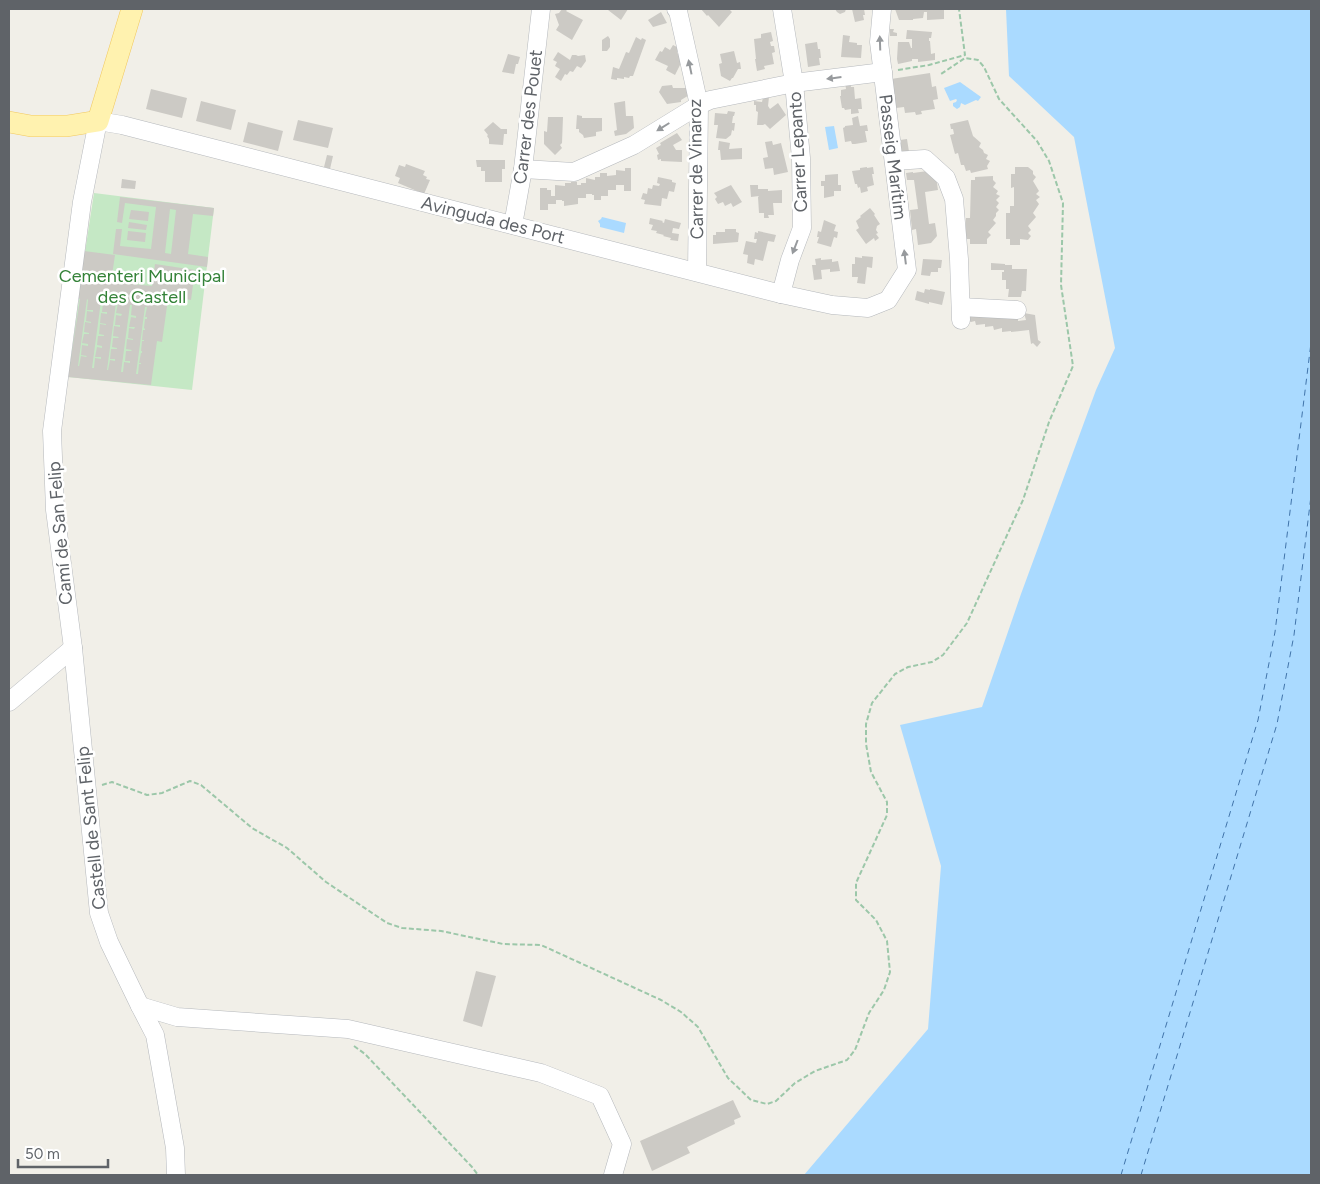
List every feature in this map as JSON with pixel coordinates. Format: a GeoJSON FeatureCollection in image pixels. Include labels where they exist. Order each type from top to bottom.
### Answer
{"type":"FeatureCollection","features":[{"type":"Feature","properties":{"kind":"main road"},"geometry":{"type":"LineString","coordinates":[[9,122],[31,126],[67,126],[98,121],[132,9]]}},
{"type":"Feature","properties":{"kind":"street","name":"Carrer des Pouet"},"geometry":{"type":"LineString","coordinates":[[513,225],[523,169],[541,9]]}},
{"type":"Feature","properties":{"kind":"street","name":"Carrer de Vinaroz"},"geometry":{"type":"LineString","coordinates":[[676,9],[699,105],[697,272]]}},
{"type":"Feature","properties":{"kind":"street","name":"Carrer Lepanto"},"geometry":{"type":"LineString","coordinates":[[781,294],[790,260],[802,228],[801,158],[794,83],[782,9]]}},
{"type":"Feature","properties":{"kind":"street","name":"Passeig Marítim"},"geometry":{"type":"LineString","coordinates":[[882,9],[879,42],[907,270],[888,300]]}},
{"type":"Feature","properties":{"kind":"street"},"geometry":{"type":"LineString","coordinates":[[523,169],[574,172],[634,145],[710,100],[794,83],[883,72]]}},
{"type":"Feature","properties":{"kind":"street","name":"Avinguda des Port"},"geometry":{"type":"LineString","coordinates":[[98,121],[122,124],[781,294],[832,305],[868,308],[888,300]]}},
{"type":"Feature","properties":{"kind":"street","name":"Camí de San Felip"},"geometry":{"type":"LineString","coordinates":[[72,648],[55,510],[52,431],[82,202],[98,121]]}},
{"type":"Feature","properties":{"kind":"street"},"geometry":{"type":"LineString","coordinates":[[894,161],[925,159],[946,178],[954,199],[961,313],[1017,310]]}},
{"type":"Feature","properties":{"kind":"street"},"geometry":{"type":"LineString","coordinates":[[9,702],[72,648]]}},
{"type":"Feature","properties":{"kind":"street","name":"Castell de Sant Felip"},"geometry":{"type":"LineString","coordinates":[[72,648],[100,913],[109,942],[155,1035],[175,1148],[176,1175]]}},
{"type":"Feature","properties":{"kind":"street"},"geometry":{"type":"LineString","coordinates":[[140,1006],[176,1017],[348,1029],[541,1073],[600,1096],[622,1144],[613,1175]]}},
{"type":"Feature","properties":{"kind":"path"},"geometry":{"type":"LineString","coordinates":[[883,72],[929,65],[965,55],[959,9]]}},
{"type":"Feature","properties":{"kind":"path"},"geometry":{"type":"LineString","coordinates":[[99,786],[112,782],[147,795],[162,793],[190,781],[201,785],[252,828],[288,848],[326,882],[387,923],[402,928],[441,931],[503,944],[541,945],[661,1000],[681,1012],[698,1027],[728,1078],[751,1100],[767,1104],[776,1101],[795,1083],[815,1071],[847,1060],[855,1050],[870,1013],[884,990],[890,972],[887,941],[876,920],[856,900],[856,883],[886,815],[886,802],[872,772],[866,744],[866,724],[872,703],[895,674],[908,667],[932,662],[943,655],[966,623],[1023,500],[1049,422],[1073,366],[1061,286],[1063,204],[1049,161],[1037,141],[999,98],[984,67],[978,60],[965,58],[940,74]]}},
{"type":"Feature","properties":{"kind":"path"},"geometry":{"type":"LineString","coordinates":[[351,1044],[365,1054],[478,1175]]}},
{"type":"Feature","properties":{"kind":"green space","name":"Cementeri Municipal des Castell"},"geometry":{"type":"Polygon","coordinates":[[[94,193],[214,208],[192,390],[68,377],[94,193]]]}},
{"type":"Feature","properties":{"kind":"water"},"geometry":{"type":"Polygon","coordinates":[[[1006,9],[1311,9],[1311,1175],[804,1175],[928,1029],[941,866],[900,725],[982,707],[1021,594],[1096,390],[1115,348],[1074,137],[1009,76],[1006,9]]]}},
{"type":"Feature","properties":{"kind":"water"},"geometry":{"type":"Polygon","coordinates":[[[960,82],[981,97],[978,101],[976,100],[965,105],[961,103],[957,109],[953,106],[953,103],[957,100],[950,101],[944,88],[960,82]]]}},
{"type":"Feature","properties":{"kind":"water"},"geometry":{"type":"Polygon","coordinates":[[[834,126],[838,148],[829,150],[825,127],[834,126]]]}},
{"type":"Feature","properties":{"kind":"water"},"geometry":{"type":"Polygon","coordinates":[[[602,217],[626,223],[624,233],[600,227],[598,221],[602,217]]]}},
{"type":"Feature","properties":{"kind":"building"},"geometry":{"type":"Polygon","coordinates":[[[562,9],[566,9],[566,11],[583,20],[572,40],[556,30],[559,25],[555,14],[559,13],[562,9]]]}},
{"type":"Feature","properties":{"kind":"building"},"geometry":{"type":"Polygon","coordinates":[[[609,9],[628,9],[621,20],[609,9]]]}},
{"type":"Feature","properties":{"kind":"building"},"geometry":{"type":"Polygon","coordinates":[[[701,9],[729,9],[732,12],[719,27],[701,9]]]}},
{"type":"Feature","properties":{"kind":"building"},"geometry":{"type":"Polygon","coordinates":[[[835,9],[846,9],[845,12],[840,14],[835,9]]]}},
{"type":"Feature","properties":{"kind":"building"},"geometry":{"type":"Polygon","coordinates":[[[852,9],[864,9],[864,20],[855,22],[852,9]]]}},
{"type":"Feature","properties":{"kind":"building"},"geometry":{"type":"Polygon","coordinates":[[[895,9],[944,9],[944,19],[927,20],[927,12],[924,12],[923,18],[899,20],[895,9]]]}},
{"type":"Feature","properties":{"kind":"building"},"geometry":{"type":"Polygon","coordinates":[[[661,12],[667,23],[653,27],[648,20],[661,12]]]}},
{"type":"Feature","properties":{"kind":"building"},"geometry":{"type":"Polygon","coordinates":[[[890,29],[894,29],[893,32],[897,33],[897,36],[890,36],[890,29]]]}},
{"type":"Feature","properties":{"kind":"building"},"geometry":{"type":"Polygon","coordinates":[[[907,30],[932,32],[929,41],[931,54],[935,53],[935,60],[918,62],[918,59],[912,59],[912,61],[898,64],[898,42],[909,42],[912,48],[912,39],[906,39],[907,30]]]}},
{"type":"Feature","properties":{"kind":"building"},"geometry":{"type":"Polygon","coordinates":[[[771,32],[773,41],[770,42],[771,46],[774,46],[775,52],[772,53],[774,64],[764,66],[765,69],[757,71],[754,39],[761,38],[761,34],[771,32]]]}},
{"type":"Feature","properties":{"kind":"building"},"geometry":{"type":"Polygon","coordinates":[[[843,35],[850,36],[849,42],[862,45],[861,58],[841,57],[843,35]]]}},
{"type":"Feature","properties":{"kind":"building"},"geometry":{"type":"Polygon","coordinates":[[[608,36],[610,47],[607,51],[602,51],[602,40],[608,36]]]}},
{"type":"Feature","properties":{"kind":"building"},"geometry":{"type":"Polygon","coordinates":[[[636,37],[646,40],[633,76],[629,78],[624,77],[624,79],[617,78],[617,80],[611,79],[613,67],[619,69],[626,52],[629,53],[636,37]]]}},
{"type":"Feature","properties":{"kind":"building"},"geometry":{"type":"Polygon","coordinates":[[[817,42],[818,49],[820,49],[820,65],[808,67],[805,44],[817,42]]]}},
{"type":"Feature","properties":{"kind":"building"},"geometry":{"type":"Polygon","coordinates":[[[673,45],[679,48],[677,53],[682,56],[686,63],[680,65],[675,75],[666,70],[668,66],[655,60],[660,51],[662,52],[665,47],[670,50],[673,45]]]}},
{"type":"Feature","properties":{"kind":"building"},"geometry":{"type":"Polygon","coordinates":[[[734,51],[737,63],[740,62],[741,69],[738,69],[730,81],[721,76],[719,64],[722,63],[720,54],[734,51]]]}},
{"type":"Feature","properties":{"kind":"building"},"geometry":{"type":"Polygon","coordinates":[[[558,52],[570,60],[572,55],[585,55],[586,61],[581,68],[577,66],[573,72],[570,71],[567,75],[565,74],[561,81],[555,77],[560,69],[555,66],[557,62],[553,60],[558,52]]]}},
{"type":"Feature","properties":{"kind":"building"},"geometry":{"type":"Polygon","coordinates":[[[508,54],[520,57],[514,74],[502,72],[508,54]]]}},
{"type":"Feature","properties":{"kind":"building"},"geometry":{"type":"Polygon","coordinates":[[[930,73],[932,87],[936,86],[938,99],[933,100],[935,109],[921,111],[922,114],[916,115],[915,112],[905,113],[904,107],[896,108],[891,79],[930,73]]]}},
{"type":"Feature","properties":{"kind":"building"},"geometry":{"type":"Polygon","coordinates":[[[850,81],[851,87],[854,87],[855,99],[861,98],[862,109],[858,109],[859,113],[851,114],[851,109],[845,110],[842,108],[841,90],[846,89],[845,82],[850,81]]]}},
{"type":"Feature","properties":{"kind":"building"},"geometry":{"type":"Polygon","coordinates":[[[672,85],[673,88],[686,88],[691,94],[681,100],[681,102],[667,104],[659,92],[662,86],[672,85]]]}},
{"type":"Feature","properties":{"kind":"building"},"geometry":{"type":"Polygon","coordinates":[[[151,89],[187,98],[182,118],[146,109],[151,89]]]}},
{"type":"Feature","properties":{"kind":"building"},"geometry":{"type":"Polygon","coordinates":[[[763,97],[769,97],[768,106],[770,109],[778,103],[786,115],[770,129],[765,124],[757,125],[758,112],[756,111],[754,101],[762,102],[763,97]]]}},
{"type":"Feature","properties":{"kind":"building"},"geometry":{"type":"Polygon","coordinates":[[[201,101],[236,110],[231,130],[196,121],[201,101]]]}},
{"type":"Feature","properties":{"kind":"building"},"geometry":{"type":"Polygon","coordinates":[[[625,101],[626,116],[633,116],[634,128],[626,134],[615,136],[614,131],[617,130],[614,103],[625,101]]]}},
{"type":"Feature","properties":{"kind":"building"},"geometry":{"type":"Polygon","coordinates":[[[728,111],[735,112],[732,123],[735,123],[734,131],[732,130],[731,135],[726,139],[716,138],[718,125],[714,125],[715,113],[727,114],[728,111]]]}},
{"type":"Feature","properties":{"kind":"building"},"geometry":{"type":"Polygon","coordinates":[[[577,115],[582,116],[582,118],[602,118],[602,131],[596,132],[596,136],[584,138],[579,129],[576,129],[577,115]]]}},
{"type":"Feature","properties":{"kind":"building"},"geometry":{"type":"Polygon","coordinates":[[[858,116],[860,126],[867,125],[868,131],[865,131],[867,142],[852,144],[851,141],[845,142],[843,128],[853,125],[852,118],[858,116]]]}},
{"type":"Feature","properties":{"kind":"building"},"geometry":{"type":"Polygon","coordinates":[[[548,117],[563,117],[562,143],[560,145],[562,148],[555,155],[544,144],[544,131],[547,132],[548,117]]]}},
{"type":"Feature","properties":{"kind":"building"},"geometry":{"type":"Polygon","coordinates":[[[298,120],[333,128],[328,148],[293,140],[298,120]]]}},
{"type":"Feature","properties":{"kind":"building"},"geometry":{"type":"Polygon","coordinates":[[[968,120],[973,136],[981,143],[979,147],[988,155],[986,159],[990,161],[987,166],[988,169],[971,173],[970,170],[966,171],[964,165],[961,165],[958,153],[955,154],[950,135],[954,134],[950,124],[968,120]]]}},
{"type":"Feature","properties":{"kind":"building"},"geometry":{"type":"Polygon","coordinates":[[[248,122],[283,131],[278,151],[243,142],[248,122]]]}},
{"type":"Feature","properties":{"kind":"building"},"geometry":{"type":"Polygon","coordinates":[[[493,122],[501,129],[507,129],[507,134],[504,134],[503,145],[489,144],[488,135],[484,130],[493,122]]]}},
{"type":"Feature","properties":{"kind":"building"},"geometry":{"type":"Polygon","coordinates":[[[677,133],[682,140],[673,145],[676,150],[682,150],[682,162],[658,160],[657,155],[659,154],[656,148],[661,145],[660,143],[677,133]]]}},
{"type":"Feature","properties":{"kind":"building"},"geometry":{"type":"Polygon","coordinates":[[[907,139],[909,152],[902,153],[900,140],[907,139]]]}},
{"type":"Feature","properties":{"kind":"building"},"geometry":{"type":"Polygon","coordinates":[[[719,141],[730,143],[729,149],[742,148],[742,159],[721,160],[720,150],[718,150],[719,141]]]}},
{"type":"Feature","properties":{"kind":"building"},"geometry":{"type":"Polygon","coordinates":[[[772,141],[773,145],[781,143],[788,172],[774,175],[773,168],[765,169],[763,158],[768,157],[765,142],[772,141]]]}},
{"type":"Feature","properties":{"kind":"building"},"geometry":{"type":"Polygon","coordinates":[[[327,155],[333,156],[330,169],[324,167],[327,155]]]}},
{"type":"Feature","properties":{"kind":"building"},"geometry":{"type":"Polygon","coordinates":[[[476,160],[505,160],[505,169],[502,169],[502,182],[485,182],[485,171],[481,171],[481,167],[477,167],[476,160]]]}},
{"type":"Feature","properties":{"kind":"building"},"geometry":{"type":"Polygon","coordinates":[[[406,164],[425,171],[423,175],[427,177],[426,179],[430,180],[424,194],[398,183],[400,178],[395,176],[399,165],[405,167],[406,164]]]}},
{"type":"Feature","properties":{"kind":"building"},"geometry":{"type":"Polygon","coordinates":[[[873,167],[874,185],[867,187],[868,191],[861,193],[860,187],[858,188],[857,184],[855,184],[852,171],[873,167]]]}},
{"type":"Feature","properties":{"kind":"building"},"geometry":{"type":"Polygon","coordinates":[[[1015,167],[1028,167],[1033,171],[1036,177],[1033,181],[1039,191],[1036,194],[1040,197],[1036,200],[1039,204],[1033,213],[1036,217],[1028,226],[1031,230],[1028,233],[1031,236],[1028,240],[1020,239],[1020,245],[1010,245],[1010,239],[1006,239],[1006,213],[1010,213],[1010,206],[1014,206],[1014,187],[1011,188],[1011,174],[1015,174],[1015,167]]]}},
{"type":"Feature","properties":{"kind":"building"},"geometry":{"type":"Polygon","coordinates":[[[625,168],[631,168],[631,191],[624,191],[624,185],[616,185],[616,190],[608,190],[608,196],[601,196],[601,200],[594,200],[594,195],[586,194],[586,198],[578,198],[578,204],[564,206],[564,201],[556,200],[556,204],[548,204],[548,210],[540,210],[540,188],[551,190],[551,196],[555,196],[555,185],[565,186],[565,183],[577,182],[577,185],[581,185],[581,183],[586,183],[586,178],[595,180],[595,177],[600,177],[600,173],[607,173],[607,176],[616,175],[616,170],[625,171],[625,168]]]}},
{"type":"Feature","properties":{"kind":"building"},"geometry":{"type":"Polygon","coordinates":[[[935,170],[938,190],[925,192],[929,224],[935,223],[937,236],[931,243],[918,245],[916,229],[912,230],[910,210],[918,209],[914,180],[907,180],[906,173],[935,170]]]}},
{"type":"Feature","properties":{"kind":"building"},"geometry":{"type":"Polygon","coordinates":[[[838,174],[838,185],[841,185],[841,191],[834,191],[834,196],[824,198],[824,186],[821,186],[821,181],[825,181],[825,175],[838,174]]]}},
{"type":"Feature","properties":{"kind":"building"},"geometry":{"type":"Polygon","coordinates":[[[993,176],[993,180],[996,183],[993,187],[998,191],[996,194],[1000,196],[996,200],[999,203],[996,207],[999,210],[993,220],[996,223],[988,232],[991,235],[987,239],[987,244],[970,244],[970,239],[965,239],[966,218],[970,218],[971,180],[975,180],[975,177],[993,176]]]}},
{"type":"Feature","properties":{"kind":"building"},"geometry":{"type":"Polygon","coordinates":[[[658,177],[672,180],[672,182],[676,183],[674,192],[669,191],[667,199],[662,198],[661,206],[644,204],[645,200],[641,199],[643,193],[647,194],[648,188],[652,189],[653,185],[659,186],[660,184],[657,183],[658,177]]]}},
{"type":"Feature","properties":{"kind":"building"},"geometry":{"type":"Polygon","coordinates":[[[122,179],[136,181],[135,189],[121,188],[122,179]]]}},
{"type":"Feature","properties":{"kind":"building"},"geometry":{"type":"Polygon","coordinates":[[[731,185],[742,202],[733,207],[731,203],[725,206],[723,202],[718,204],[714,193],[731,185]]]}},
{"type":"Feature","properties":{"kind":"building"},"geometry":{"type":"Polygon","coordinates":[[[750,185],[758,185],[758,189],[768,189],[768,191],[782,190],[782,203],[773,203],[774,215],[768,215],[769,218],[764,218],[764,213],[759,213],[759,196],[751,197],[750,185]]]}},
{"type":"Feature","properties":{"kind":"building"},"geometry":{"type":"Polygon","coordinates":[[[120,197],[214,208],[213,216],[193,214],[188,254],[208,257],[207,267],[113,254],[116,229],[122,229],[120,246],[151,249],[156,207],[125,203],[122,223],[117,222],[120,197]],[[170,209],[165,253],[171,254],[176,210],[170,209]]]}},
{"type":"Feature","properties":{"kind":"building"},"geometry":{"type":"Polygon","coordinates":[[[870,208],[880,224],[876,230],[879,238],[875,241],[874,238],[866,244],[856,230],[859,228],[856,221],[870,208]]]}},
{"type":"Feature","properties":{"kind":"building"},"geometry":{"type":"Polygon","coordinates":[[[131,210],[149,212],[148,221],[129,219],[131,210]]]}},
{"type":"Feature","properties":{"kind":"building"},"geometry":{"type":"Polygon","coordinates":[[[650,218],[663,221],[664,223],[665,219],[681,223],[679,229],[673,228],[672,233],[679,234],[678,241],[670,240],[671,238],[651,230],[653,225],[649,224],[650,218]]]}},
{"type":"Feature","properties":{"kind":"building"},"geometry":{"type":"Polygon","coordinates":[[[824,220],[836,225],[834,231],[838,232],[837,238],[834,237],[831,247],[817,243],[818,231],[821,232],[824,220]]]}},
{"type":"Feature","properties":{"kind":"building"},"geometry":{"type":"Polygon","coordinates":[[[129,222],[147,225],[146,230],[128,228],[129,222]]]}},
{"type":"Feature","properties":{"kind":"building"},"geometry":{"type":"Polygon","coordinates":[[[725,229],[736,229],[736,232],[739,233],[738,242],[713,244],[713,235],[716,235],[716,232],[725,232],[725,229]]]}},
{"type":"Feature","properties":{"kind":"building"},"geometry":{"type":"Polygon","coordinates":[[[128,231],[146,233],[145,242],[127,240],[128,231]]]}},
{"type":"Feature","properties":{"kind":"building"},"geometry":{"type":"Polygon","coordinates":[[[758,231],[776,235],[774,242],[768,241],[763,261],[755,259],[754,265],[747,263],[748,255],[743,254],[746,241],[756,243],[757,239],[754,239],[755,232],[758,233],[758,231]]]}},
{"type":"Feature","properties":{"kind":"building"},"geometry":{"type":"Polygon","coordinates":[[[84,251],[115,255],[111,282],[152,286],[155,264],[195,270],[191,300],[187,299],[186,302],[168,299],[162,342],[157,341],[151,385],[68,377],[80,299],[78,298],[84,251]],[[87,299],[78,366],[81,356],[87,356],[81,355],[82,345],[88,346],[88,344],[82,343],[84,334],[89,334],[84,332],[85,322],[91,323],[86,321],[87,311],[93,312],[93,310],[87,310],[87,299]],[[101,301],[92,368],[94,368],[95,358],[101,359],[101,357],[95,357],[97,347],[102,348],[102,346],[97,345],[98,336],[104,336],[99,334],[100,324],[106,325],[100,323],[101,313],[107,314],[107,312],[102,312],[103,302],[101,301]],[[116,303],[107,370],[110,360],[115,361],[115,359],[110,359],[111,349],[117,349],[112,347],[113,338],[119,337],[113,336],[114,326],[120,327],[120,325],[115,325],[116,315],[121,316],[122,314],[116,313],[118,303],[116,303]],[[130,305],[121,372],[123,372],[124,362],[130,363],[130,361],[125,361],[126,351],[132,350],[126,349],[127,339],[133,340],[128,338],[129,328],[134,329],[135,327],[129,327],[131,317],[136,318],[136,316],[131,315],[132,305],[130,305]],[[145,307],[136,374],[138,374],[139,364],[141,364],[139,363],[142,353],[142,341],[144,341],[142,340],[143,330],[145,330],[145,319],[147,319],[145,317],[147,307],[145,307]]]}},
{"type":"Feature","properties":{"kind":"building"},"geometry":{"type":"Polygon","coordinates":[[[862,256],[873,257],[872,268],[867,267],[865,284],[857,283],[858,277],[852,277],[852,264],[855,264],[855,257],[862,258],[862,256]]]}},
{"type":"Feature","properties":{"kind":"building"},"geometry":{"type":"Polygon","coordinates":[[[821,258],[821,260],[832,259],[832,262],[838,261],[840,271],[830,272],[830,269],[821,270],[822,279],[814,280],[812,265],[816,265],[815,259],[821,258]]]}},
{"type":"Feature","properties":{"kind":"building"},"geometry":{"type":"Polygon","coordinates":[[[923,259],[942,260],[941,268],[938,268],[938,272],[931,272],[930,276],[921,275],[923,259]]]}},
{"type":"Feature","properties":{"kind":"building"},"geometry":{"type":"Polygon","coordinates":[[[991,263],[1012,265],[1012,269],[1027,269],[1026,291],[1022,291],[1021,297],[1008,297],[1009,289],[1006,289],[1006,280],[1002,280],[1002,272],[1004,270],[991,270],[991,263]]]}},
{"type":"Feature","properties":{"kind":"building"},"geometry":{"type":"Polygon","coordinates":[[[925,289],[945,292],[942,305],[915,300],[917,291],[924,293],[925,289]]]}},
{"type":"Feature","properties":{"kind":"building"},"geometry":{"type":"Polygon","coordinates":[[[1024,313],[1035,315],[1038,340],[1041,342],[1037,347],[1033,343],[1031,344],[1029,330],[1002,332],[1002,328],[994,330],[993,326],[985,327],[985,324],[976,325],[975,321],[971,322],[966,319],[965,315],[1018,317],[1018,321],[1026,320],[1024,313]]]}},
{"type":"Feature","properties":{"kind":"building"},"geometry":{"type":"Polygon","coordinates":[[[476,971],[496,976],[482,1027],[463,1021],[476,971]]]}},
{"type":"Feature","properties":{"kind":"building"},"geometry":{"type":"Polygon","coordinates":[[[733,1100],[741,1117],[734,1120],[735,1124],[687,1147],[690,1153],[652,1171],[640,1141],[733,1100]]]}},
{"type":"Feature","properties":{"kind":"ferry route"},"geometry":{"type":"LineString","coordinates":[[1121,1175],[1258,720],[1275,632],[1311,343]]}},
{"type":"Feature","properties":{"kind":"ferry route"},"geometry":{"type":"LineString","coordinates":[[1141,1175],[1277,724],[1294,635],[1311,496]]}}]}
